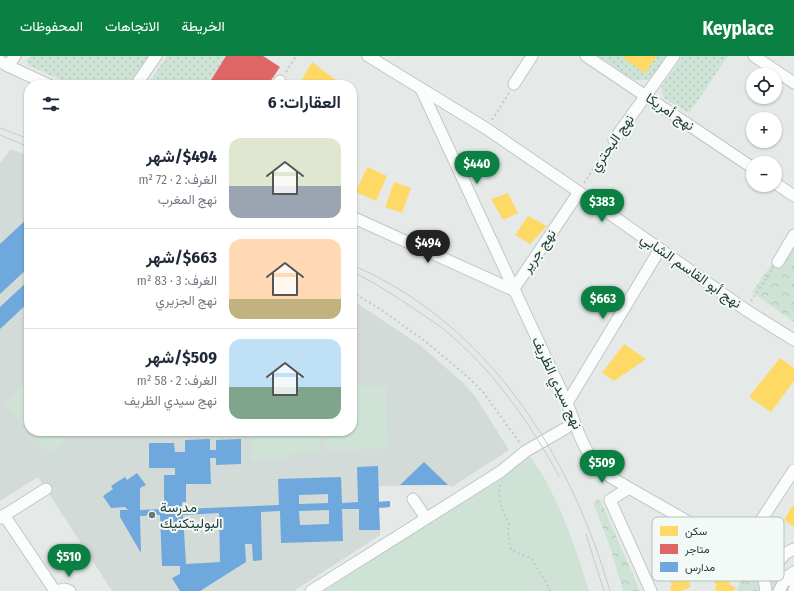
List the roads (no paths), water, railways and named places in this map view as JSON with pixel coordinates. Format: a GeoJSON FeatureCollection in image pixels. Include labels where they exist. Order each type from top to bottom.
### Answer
{"type":"FeatureCollection","features":[{"type":"Feature","properties":{"kind":"street"},"geometry":{"type":"LineString","coordinates":[[15,56],[4,64],[38,80]]}},
{"type":"Feature","properties":{"kind":"street"},"geometry":{"type":"LineString","coordinates":[[139,80],[156,56]]}},
{"type":"Feature","properties":{"kind":"street","name":"نهج أبو القاسم الشابي"},"geometry":{"type":"LineString","coordinates":[[368,56],[487,129],[746,310],[794,340]]}},
{"type":"Feature","properties":{"kind":"street"},"geometry":{"type":"LineString","coordinates":[[514,84],[532,56]]}},
{"type":"Feature","properties":{"kind":"street","name":"نهج أمريكا"},"geometry":{"type":"LineString","coordinates":[[586,56],[746,163]]}},
{"type":"Feature","properties":{"kind":"street","name":"نهج البحتري"},"geometry":{"type":"LineString","coordinates":[[614,140],[674,56]]}},
{"type":"Feature","properties":{"kind":"street"},"geometry":{"type":"LineString","coordinates":[[754,56],[794,83]]}},
{"type":"Feature","properties":{"kind":"street","name":"نهج سيدي الظريف"},"geometry":{"type":"LineString","coordinates":[[421,89],[513,290],[567,402],[587,451],[596,465],[606,474],[681,517]]}},
{"type":"Feature","properties":{"kind":"street"},"geometry":{"type":"LineString","coordinates":[[782,188],[794,196]]}},
{"type":"Feature","properties":{"kind":"street","name":"نهج جرير"},"geometry":{"type":"LineString","coordinates":[[513,290],[579,192]]}},
{"type":"Feature","properties":{"kind":"street"},"geometry":{"type":"LineString","coordinates":[[357,219],[513,290]]}},
{"type":"Feature","properties":{"kind":"street"},"geometry":{"type":"LineString","coordinates":[[778,262],[794,235]]}},
{"type":"Feature","properties":{"kind":"street"},"geometry":{"type":"LineString","coordinates":[[567,402],[660,249]]}},
{"type":"Feature","properties":{"kind":"street"},"geometry":{"type":"LineString","coordinates":[[311,591],[500,472],[526,451],[566,428]]}},
{"type":"Feature","properties":{"kind":"street"},"geometry":{"type":"LineString","coordinates":[[763,517],[794,470]]}},
{"type":"Feature","properties":{"kind":"street"},"geometry":{"type":"LineString","coordinates":[[629,488],[610,500],[651,591]]}},
{"type":"Feature","properties":{"kind":"street"},"geometry":{"type":"LineString","coordinates":[[46,489],[2,516],[55,591],[65,589],[70,591]]}},
{"type":"Feature","properties":{"kind":"street"},"geometry":{"type":"LineString","coordinates":[[413,498],[426,518]]}},
{"type":"Feature","properties":{"kind":"street"},"geometry":{"type":"LineString","coordinates":[[784,555],[794,549]]}},
{"type":"Feature","properties":{"kind":"street"},"geometry":{"type":"LineString","coordinates":[[779,591],[791,577]]}},
{"type":"Feature","properties":{"kind":"street"},"geometry":{"type":"LineString","coordinates":[[764,581],[766,591]]}},
{"type":"Feature","properties":{"kind":"tram line"},"geometry":{"type":"LineString","coordinates":[[0,128],[24,137]]}},
{"type":"Feature","properties":{"kind":"tram line"},"geometry":{"type":"LineString","coordinates":[[0,135],[24,145]]}},
{"type":"Feature","properties":{"kind":"tram line"},"geometry":{"type":"LineString","coordinates":[[357,268],[400,290],[444,321],[483,358],[517,398],[547,443],[572,490],[593,540],[610,591]]}},
{"type":"Feature","properties":{"kind":"tram line"},"geometry":{"type":"LineString","coordinates":[[357,274],[380,287],[431,320],[449,333],[470,353],[512,402],[537,438],[559,476]]}},
{"type":"Feature","properties":{"kind":"tram line"},"geometry":{"type":"LineString","coordinates":[[586,534],[604,591]]}},
{"type":"Feature","properties":{"kind":"place","name":"مدرسة البوليتكنيك"},"geometry":{"type":"Point","coordinates":[152,515]}}]}
